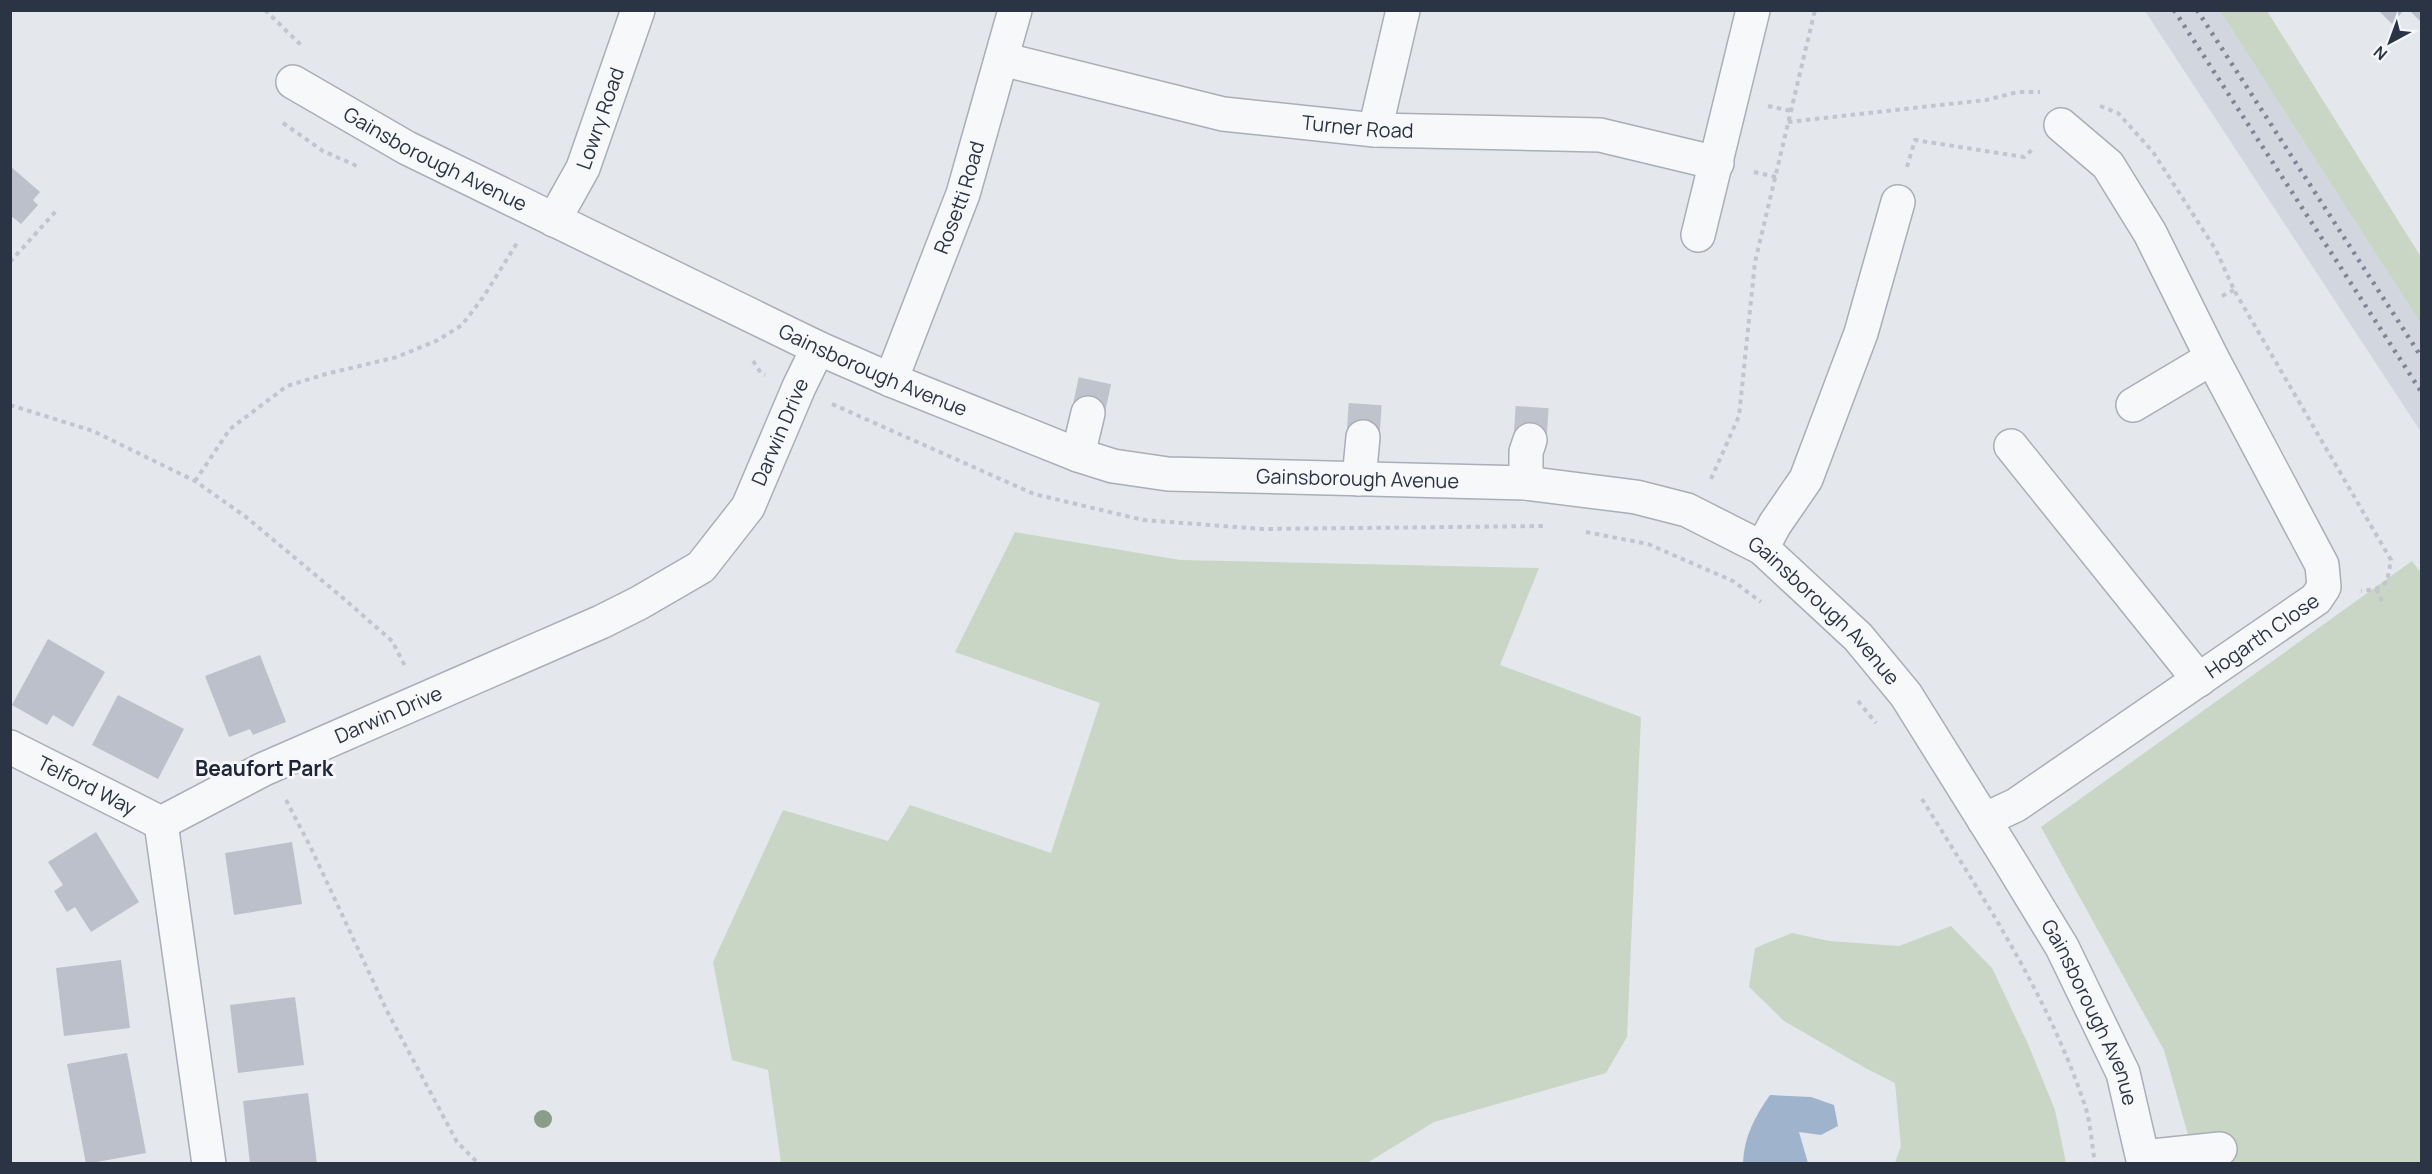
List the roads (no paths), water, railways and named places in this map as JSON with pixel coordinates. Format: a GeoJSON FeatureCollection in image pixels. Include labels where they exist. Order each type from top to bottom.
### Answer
{"type":"FeatureCollection","features":[{"type":"Feature","properties":{"kind":"street","name":"Lowry Road"},"geometry":{"type":"LineString","coordinates":[[554,220],[583,168],[638,10]]}},
{"type":"Feature","properties":{"kind":"street","name":"Rosetti Road"},"geometry":{"type":"LineString","coordinates":[[891,380],[963,194],[1015,10]]}},
{"type":"Feature","properties":{"kind":"street"},"geometry":{"type":"LineString","coordinates":[[1375,130],[1403,10]]}},
{"type":"Feature","properties":{"kind":"street"},"geometry":{"type":"LineString","coordinates":[[1698,235],[1753,10]]}},
{"type":"Feature","properties":{"kind":"street","name":"Turner Road"},"geometry":{"type":"LineString","coordinates":[[1002,59],[1223,114],[1375,130],[1600,135],[1717,164]]}},
{"type":"Feature","properties":{"kind":"street","name":"Gainsborough Avenue"},"geometry":{"type":"LineString","coordinates":[[293,82],[407,148],[818,348],[891,380],[1078,455],[1113,466],[1168,474],[1526,483],[1636,497],[1687,510],[1762,548],[1858,637],[1906,695],[2009,860],[2062,947],[2123,1073],[2144,1160]]}},
{"type":"Feature","properties":{"kind":"street","name":"Hogarth Close"},"geometry":{"type":"LineString","coordinates":[[1984,820],[2016,805],[2199,680],[2316,599],[2324,587],[2322,565],[2189,314],[2150,232],[2108,165],[2061,125]]}},
{"type":"Feature","properties":{"kind":"street"},"geometry":{"type":"LineString","coordinates":[[1762,548],[1775,524],[1806,479],[1861,333],[1898,202]]}},
{"type":"Feature","properties":{"kind":"street","name":"Darwin Drive"},"geometry":{"type":"LineString","coordinates":[[161,823],[270,768],[422,698],[620,612],[701,567],[748,507],[818,348]]}},
{"type":"Feature","properties":{"kind":"street"},"geometry":{"type":"LineString","coordinates":[[2133,405],[2212,358]]}},
{"type":"Feature","properties":{"kind":"street"},"geometry":{"type":"LineString","coordinates":[[1078,455],[1088,413]]}},
{"type":"Feature","properties":{"kind":"street"},"geometry":{"type":"LineString","coordinates":[[1359,480],[1363,437]]}},
{"type":"Feature","properties":{"kind":"street"},"geometry":{"type":"LineString","coordinates":[[1526,483],[1526,452],[1530,440]]}},
{"type":"Feature","properties":{"kind":"street"},"geometry":{"type":"LineString","coordinates":[[2011,446],[2199,680]]}},
{"type":"Feature","properties":{"kind":"street","name":"Telford Way"},"geometry":{"type":"LineString","coordinates":[[10,747],[161,823]]}},
{"type":"Feature","properties":{"kind":"street"},"geometry":{"type":"LineString","coordinates":[[161,823],[209,1164]]}},
{"type":"Feature","properties":{"kind":"street"},"geometry":{"type":"LineString","coordinates":[[2144,1160],[2220,1149]]}},
{"type":"Feature","properties":{"kind":"water"},"geometry":{"type":"Polygon","coordinates":[[[1770,1095],[1811,1097],[1834,1105],[1838,1126],[1821,1135],[1799,1132],[1808,1163],[1743,1163],[1751,1127],[1770,1095]]]}},
{"type":"Feature","properties":{"kind":"tunnel"},"geometry":{"type":"LineString","coordinates":[[1088,413],[1097,371]]}},
{"type":"Feature","properties":{"kind":"tunnel"},"geometry":{"type":"LineString","coordinates":[[1363,437],[1366,391]]}},
{"type":"Feature","properties":{"kind":"tunnel"},"geometry":{"type":"LineString","coordinates":[[1530,440],[1533,394]]}},
{"type":"Feature","properties":{"kind":"railway"},"geometry":{"type":"LineString","coordinates":[[2174,10],[2422,393]]}},
{"type":"Feature","properties":{"kind":"railway"},"geometry":{"type":"LineString","coordinates":[[2197,10],[2422,358]]}},
{"type":"Feature","properties":{"kind":"district","name":"Beaufort Park"},"geometry":{"type":"Point","coordinates":[264,769]}}]}
